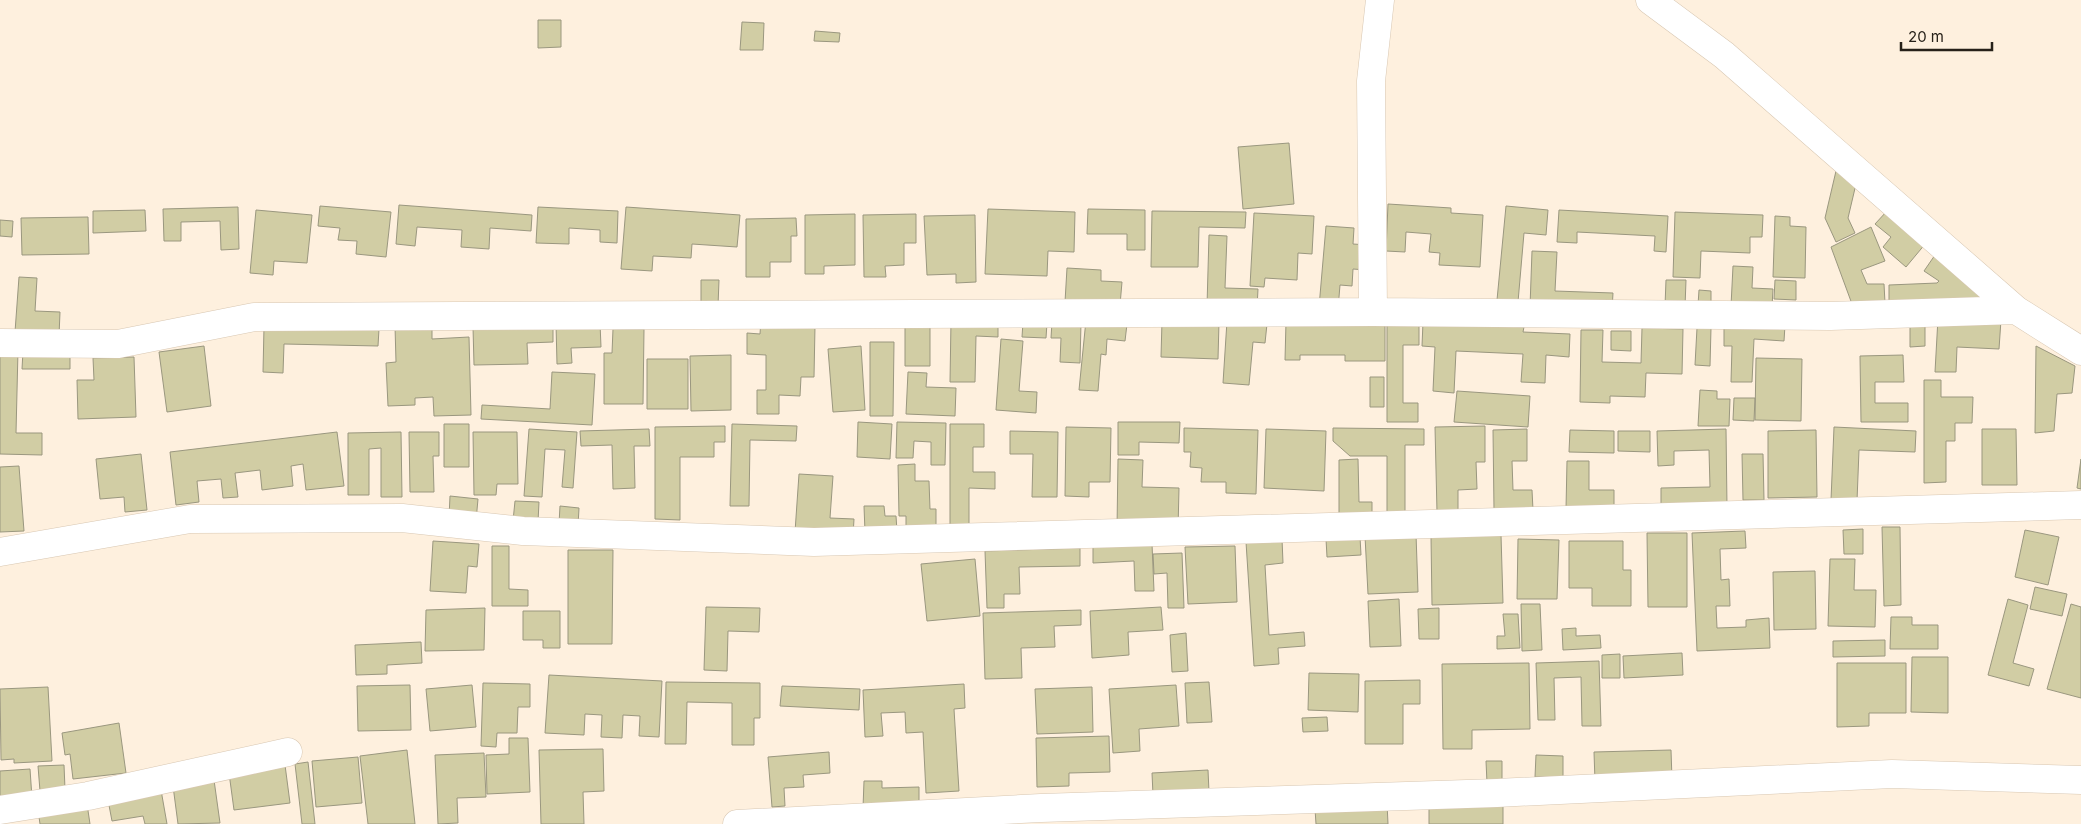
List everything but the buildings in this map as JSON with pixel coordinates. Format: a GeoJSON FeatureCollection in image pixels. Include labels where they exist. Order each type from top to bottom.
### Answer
{"type":"FeatureCollection","features":[{"type":"Feature","properties":{"kind":"street"},"geometry":{"type":"LineString","coordinates":[[1373,312],[1371,81],[1380,0]]}},
{"type":"Feature","properties":{"kind":"street"},"geometry":{"type":"LineString","coordinates":[[1650,0],[1724,55],[2016,310],[2078,342]]}},
{"type":"Feature","properties":{"kind":"street"},"geometry":{"type":"LineString","coordinates":[[0,343],[118,344],[254,317],[1373,312],[1830,316],[2016,310]]}},
{"type":"Feature","properties":{"kind":"street"},"geometry":{"type":"LineString","coordinates":[[0,552],[190,519],[402,518],[523,531],[669,534],[814,542],[2081,505]]}},
{"type":"Feature","properties":{"kind":"street"},"geometry":{"type":"LineString","coordinates":[[0,810],[88,796],[288,752]]}},
{"type":"Feature","properties":{"kind":"street"},"geometry":{"type":"LineString","coordinates":[[737,824],[1041,808],[1497,793],[1892,774],[2081,780]]}}]}
